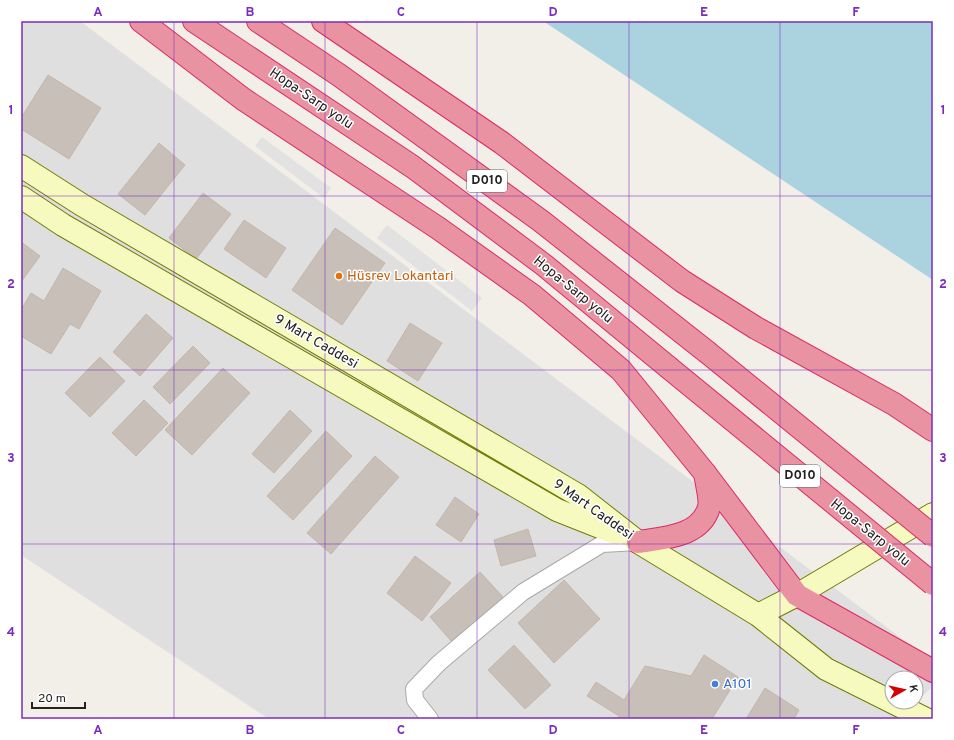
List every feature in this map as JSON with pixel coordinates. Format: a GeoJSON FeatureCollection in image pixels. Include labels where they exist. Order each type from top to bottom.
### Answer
{"type":"FeatureCollection","features":[{"type":"Feature","properties":{"kind":"highway"},"geometry":{"type":"LineString","coordinates":[[141,21],[243,99],[438,228],[532,295],[620,370],[704,472],[797,595],[933,671]]}},
{"type":"Feature","properties":{"kind":"highway","name":"Hopa-Sarp yolu"},"geometry":{"type":"LineString","coordinates":[[194,21],[413,167],[544,265],[933,584]]}},
{"type":"Feature","properties":{"kind":"highway","name":"D010"},"geometry":{"type":"LineString","coordinates":[[258,21],[339,75],[541,221],[707,352],[933,536]]}},
{"type":"Feature","properties":{"kind":"highway"},"geometry":{"type":"LineString","coordinates":[[323,21],[502,143],[682,281],[756,328],[894,404],[933,430]]}},
{"type":"Feature","properties":{"kind":"highway"},"geometry":{"type":"LineString","coordinates":[[638,542],[675,537],[689,532],[702,520],[709,506],[704,472]]}},
{"type":"Feature","properties":{"kind":"main road","name":"9 Mart Caddesi"},"geometry":{"type":"LineString","coordinates":[[21,166],[82,205],[578,495],[638,542]]}},
{"type":"Feature","properties":{"kind":"main road","name":"9 Mart Caddesi"},"geometry":{"type":"LineString","coordinates":[[21,197],[70,228],[557,510],[638,542]]}},
{"type":"Feature","properties":{"kind":"main road"},"geometry":{"type":"LineString","coordinates":[[758,615],[797,595],[933,514]]}},
{"type":"Feature","properties":{"kind":"main road"},"geometry":{"type":"LineString","coordinates":[[638,542],[758,615],[826,669],[884,698]]}},
{"type":"Feature","properties":{"kind":"main road"},"geometry":{"type":"LineString","coordinates":[[908,710],[926,719]]}},
{"type":"Feature","properties":{"kind":"street"},"geometry":{"type":"LineString","coordinates":[[430,719],[415,700],[414,689],[439,663],[523,592],[595,548],[602,544],[638,542]]}},
{"type":"Feature","properties":{"kind":"shaded area"},"geometry":{"type":"Polygon","coordinates":[[[21,21],[80,21],[933,662],[933,686],[924,695],[924,670],[884,670],[884,710],[908,710],[899,719],[269,719],[21,555],[21,21]]]}},
{"type":"Feature","properties":{"kind":"shaded area"},"geometry":{"type":"Polygon","coordinates":[[[262,137],[331,188],[324,198],[255,146],[262,137]]]}},
{"type":"Feature","properties":{"kind":"shaded area"},"geometry":{"type":"Polygon","coordinates":[[[387,225],[482,298],[472,311],[377,238],[387,225]]]}},
{"type":"Feature","properties":{"kind":"water"},"geometry":{"type":"Polygon","coordinates":[[[543,21],[933,21],[933,280],[543,21]]]}},
{"type":"Feature","properties":{"kind":"building"},"geometry":{"type":"Polygon","coordinates":[[[48,75],[101,108],[69,159],[21,129],[21,118],[48,75]]]}},
{"type":"Feature","properties":{"kind":"building"},"geometry":{"type":"Polygon","coordinates":[[[159,143],[185,165],[145,215],[118,194],[159,143]]]}},
{"type":"Feature","properties":{"kind":"building"},"geometry":{"type":"Polygon","coordinates":[[[203,193],[231,214],[196,259],[169,238],[203,193]]]}},
{"type":"Feature","properties":{"kind":"building"},"geometry":{"type":"Polygon","coordinates":[[[244,220],[286,248],[266,278],[224,249],[244,220]]]}},
{"type":"Feature","properties":{"kind":"building"},"geometry":{"type":"Polygon","coordinates":[[[335,228],[385,263],[342,325],[292,290],[335,228]]]}},
{"type":"Feature","properties":{"kind":"building"},"geometry":{"type":"Polygon","coordinates":[[[21,242],[40,256],[21,282],[21,242]]]}},
{"type":"Feature","properties":{"kind":"building"},"geometry":{"type":"Polygon","coordinates":[[[63,268],[101,291],[79,329],[70,324],[51,354],[21,336],[21,310],[31,293],[44,301],[63,268]]]}},
{"type":"Feature","properties":{"kind":"building"},"geometry":{"type":"Polygon","coordinates":[[[146,314],[173,338],[140,376],[113,352],[146,314]]]}},
{"type":"Feature","properties":{"kind":"building"},"geometry":{"type":"Polygon","coordinates":[[[410,323],[442,343],[418,381],[387,361],[410,323]]]}},
{"type":"Feature","properties":{"kind":"building"},"geometry":{"type":"Polygon","coordinates":[[[193,346],[210,363],[170,404],[153,387],[193,346]]]}},
{"type":"Feature","properties":{"kind":"building"},"geometry":{"type":"Polygon","coordinates":[[[100,357],[125,381],[90,417],[65,393],[100,357]]]}},
{"type":"Feature","properties":{"kind":"building"},"geometry":{"type":"Polygon","coordinates":[[[223,368],[250,393],[192,455],[165,430],[223,368]]]}},
{"type":"Feature","properties":{"kind":"building"},"geometry":{"type":"Polygon","coordinates":[[[144,400],[168,423],[136,456],[112,433],[144,400]]]}},
{"type":"Feature","properties":{"kind":"building"},"geometry":{"type":"Polygon","coordinates":[[[290,410],[312,431],[274,473],[252,454],[290,410]]]}},
{"type":"Feature","properties":{"kind":"building"},"geometry":{"type":"Polygon","coordinates":[[[326,431],[352,456],[293,520],[267,496],[326,431]]]}},
{"type":"Feature","properties":{"kind":"building"},"geometry":{"type":"Polygon","coordinates":[[[375,456],[399,477],[331,554],[307,533],[375,456]]]}},
{"type":"Feature","properties":{"kind":"building"},"geometry":{"type":"Polygon","coordinates":[[[455,497],[479,514],[461,542],[436,525],[455,497]]]}},
{"type":"Feature","properties":{"kind":"building"},"geometry":{"type":"Polygon","coordinates":[[[528,529],[536,556],[501,566],[494,540],[528,529]]]}},
{"type":"Feature","properties":{"kind":"building"},"geometry":{"type":"Polygon","coordinates":[[[415,556],[451,583],[422,621],[387,593],[415,556]]]}},
{"type":"Feature","properties":{"kind":"building"},"geometry":{"type":"Polygon","coordinates":[[[480,572],[504,598],[453,643],[430,617],[480,572]]]}},
{"type":"Feature","properties":{"kind":"building"},"geometry":{"type":"Polygon","coordinates":[[[564,580],[600,619],[554,663],[518,623],[564,580]]]}},
{"type":"Feature","properties":{"kind":"building"},"geometry":{"type":"Polygon","coordinates":[[[514,645],[551,685],[525,709],[488,670],[514,645]]]}},
{"type":"Feature","properties":{"kind":"building"},"geometry":{"type":"Polygon","coordinates":[[[704,655],[738,677],[712,719],[679,719],[676,717],[674,719],[636,719],[633,717],[631,719],[617,719],[619,716],[587,696],[596,682],[624,700],[645,666],[691,676],[704,655]]]}},
{"type":"Feature","properties":{"kind":"building"},"geometry":{"type":"Polygon","coordinates":[[[765,688],[799,710],[794,719],[746,719],[765,688]]]}},
{"type":"Feature","properties":{"kind":"place","name":"Hüsrev Lokantari"},"geometry":{"type":"Point","coordinates":[339,276]}},
{"type":"Feature","properties":{"kind":"place","name":"A101"},"geometry":{"type":"Point","coordinates":[715,684]}}]}
